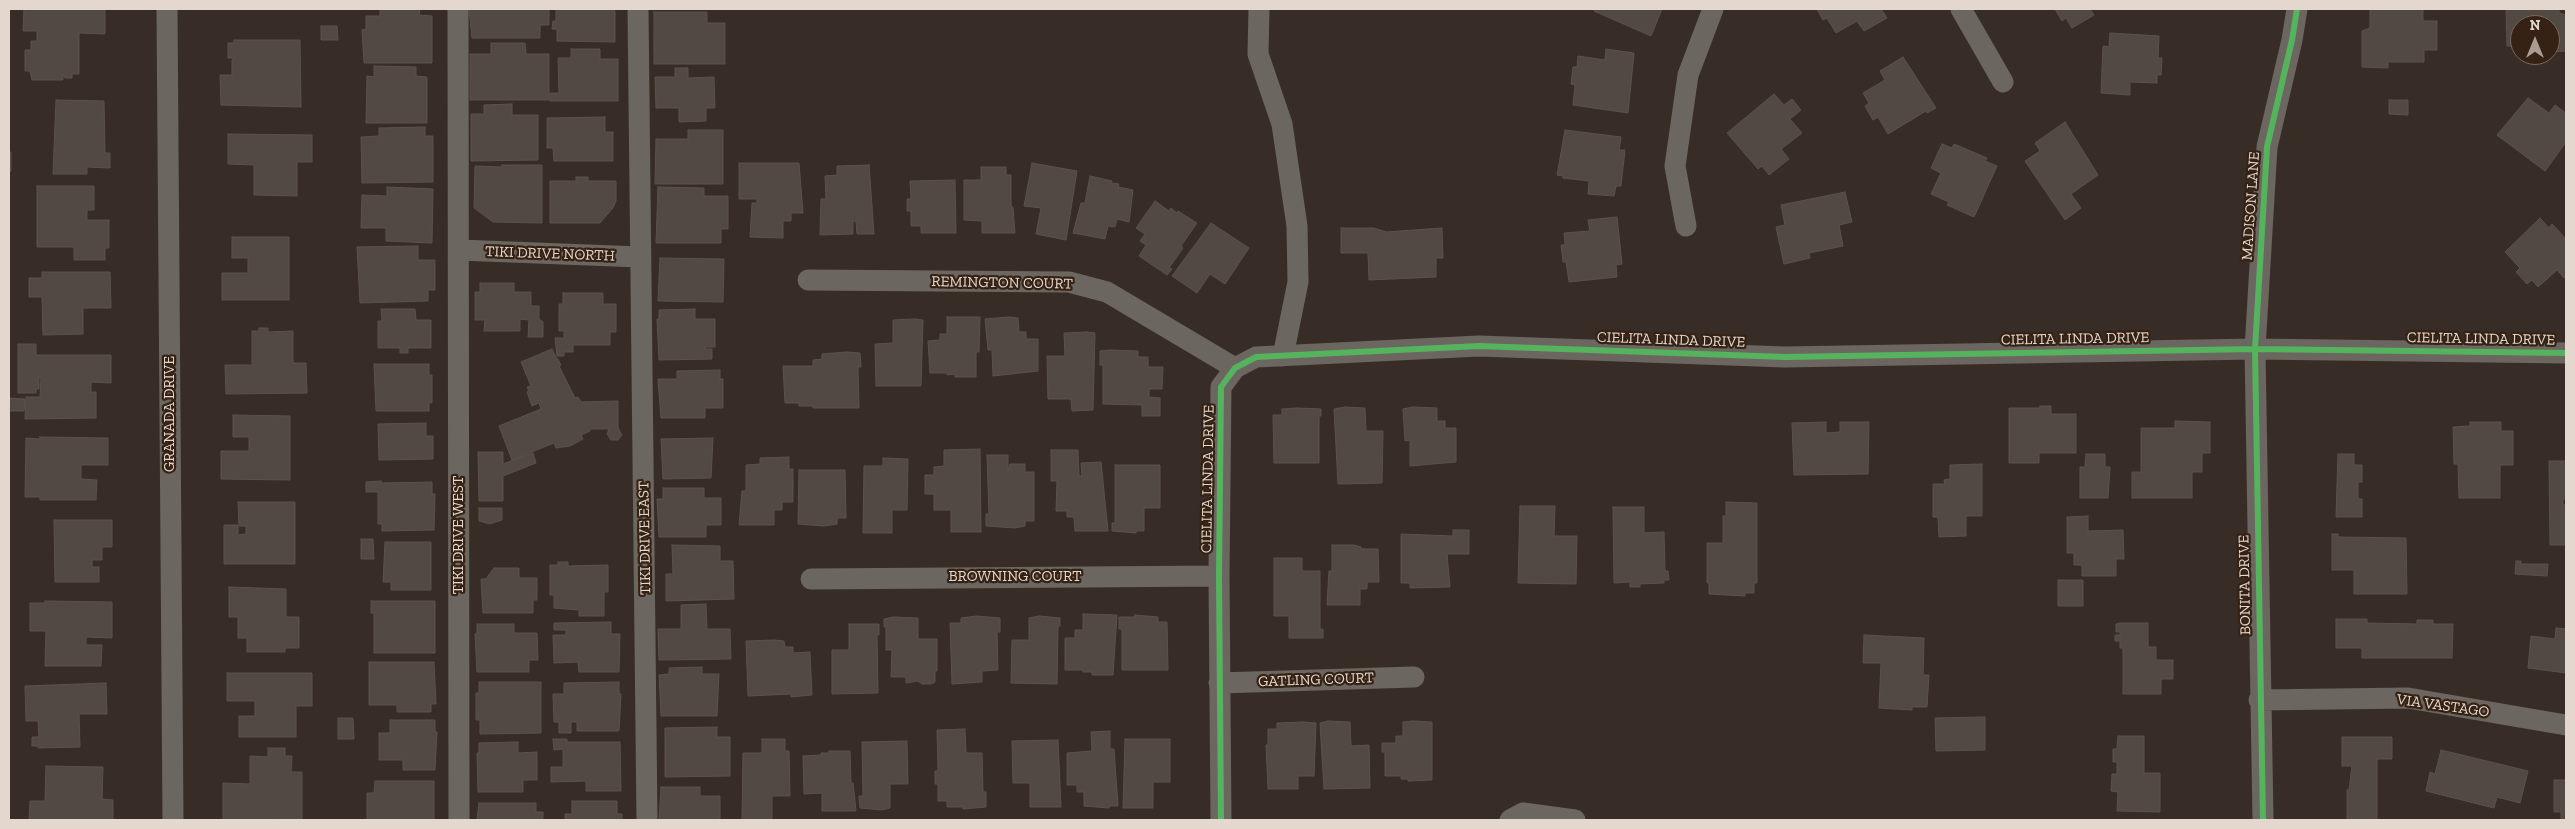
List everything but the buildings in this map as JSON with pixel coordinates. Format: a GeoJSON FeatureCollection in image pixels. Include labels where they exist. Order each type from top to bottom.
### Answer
{"type":"FeatureCollection","features":[{"type":"Feature","properties":{"kind":"street","name":"GRANADA DRIVE"},"geometry":{"type":"LineString","coordinates":[[167,9],[173,820]]}},
{"type":"Feature","properties":{"kind":"street","name":"TIKI DRIVE WEST"},"geometry":{"type":"LineString","coordinates":[[458,9],[459,820]]}},
{"type":"Feature","properties":{"kind":"street","name":"TIKI DRIVE EAST"},"geometry":{"type":"LineString","coordinates":[[638,9],[647,820]]}},
{"type":"Feature","properties":{"kind":"street"},"geometry":{"type":"LineString","coordinates":[[1259,9],[1258,54],[1282,124],[1297,226],[1298,282],[1283,356]]}},
{"type":"Feature","properties":{"kind":"street"},"geometry":{"type":"LineString","coordinates":[[1686,226],[1675,166],[1688,75],[1713,9]]}},
{"type":"Feature","properties":{"kind":"street"},"geometry":{"type":"LineString","coordinates":[[1961,9],[2003,82]]}},
{"type":"Feature","properties":{"kind":"street","name":"MADISON LANE"},"geometry":{"type":"LineString","coordinates":[[2255,349],[2267,146],[2292,40],[2296,9]]}},
{"type":"Feature","properties":{"kind":"street","name":"TIKI DRIVE NORTH"},"geometry":{"type":"LineString","coordinates":[[459,250],[640,257]]}},
{"type":"Feature","properties":{"kind":"street","name":"REMINGTON COURT"},"geometry":{"type":"LineString","coordinates":[[808,280],[1070,282],[1107,292],[1235,368]]}},
{"type":"Feature","properties":{"kind":"street","name":"CIELITA LINDA DRIVE"},"geometry":{"type":"LineString","coordinates":[[1221,820],[1219,576],[1222,387],[1235,368],[1256,357],[1479,346],[1785,357],[2255,349],[2566,352]]}},
{"type":"Feature","properties":{"kind":"street","name":"BONITA DRIVE"},"geometry":{"type":"LineString","coordinates":[[2255,349],[2259,700],[2263,820]]}},
{"type":"Feature","properties":{"kind":"street","name":"BROWNING COURT"},"geometry":{"type":"LineString","coordinates":[[811,579],[1219,576]]}},
{"type":"Feature","properties":{"kind":"street","name":"GATLING COURT"},"geometry":{"type":"LineString","coordinates":[[1219,683],[1414,677]]}},
{"type":"Feature","properties":{"kind":"street","name":"VIA VASTAGO"},"geometry":{"type":"LineString","coordinates":[[2259,700],[2408,698],[2566,725]]}},
{"type":"Feature","properties":{"kind":"street"},"geometry":{"type":"LineString","coordinates":[[1510,820],[1523,814],[1575,820]]}},
{"type":"Feature","properties":{"kind":"cycle path"},"geometry":{"type":"LineString","coordinates":[[2263,820],[2255,349],[2267,147],[2292,40],[2297,9]]}},
{"type":"Feature","properties":{"kind":"cycle path"},"geometry":{"type":"LineString","coordinates":[[1221,820],[1219,576],[1221,387],[1235,368],[1256,357],[1479,346],[1785,357],[2255,349],[2566,353]]}}]}
